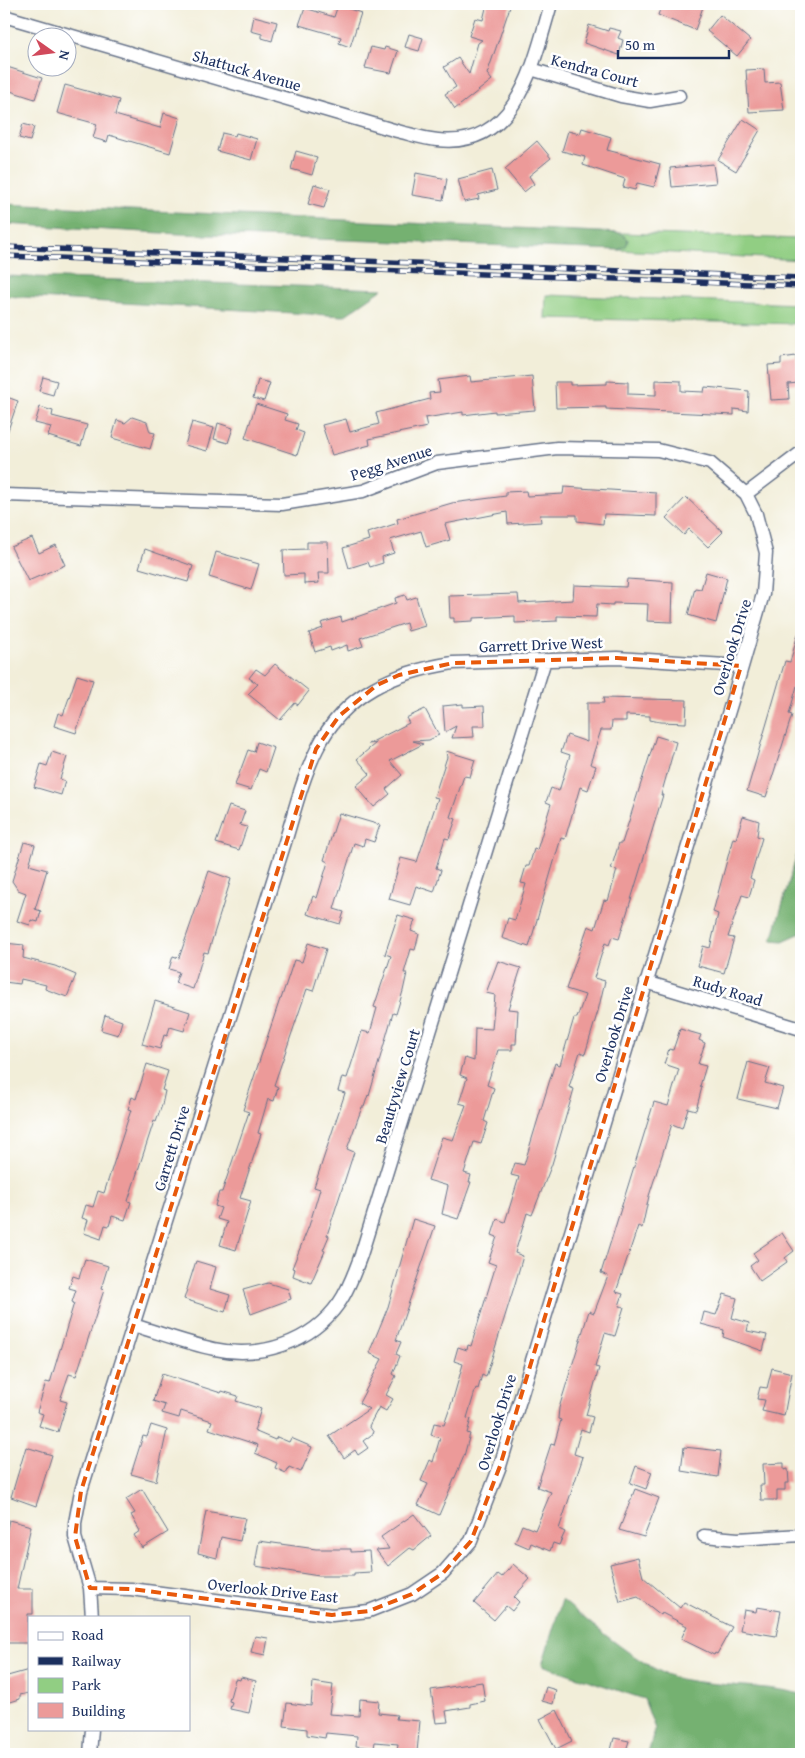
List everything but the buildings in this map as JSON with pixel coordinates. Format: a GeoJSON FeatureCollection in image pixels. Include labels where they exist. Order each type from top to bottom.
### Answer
{"type":"FeatureCollection","features":[{"type":"Feature","properties":{"kind":"street","name":"Shattuck Avenue"},"geometry":{"type":"LineString","coordinates":[[4,16],[397,131],[439,140],[462,140],[482,133],[501,122],[513,107],[531,69],[550,4]]}},
{"type":"Feature","properties":{"kind":"street","name":"Kendra Court"},"geometry":{"type":"LineString","coordinates":[[531,69],[621,96],[650,101],[679,96]]}},
{"type":"Feature","properties":{"kind":"street","name":"Pegg Avenue"},"geometry":{"type":"LineString","coordinates":[[4,495],[282,504],[363,491],[391,478],[437,463],[557,448],[658,450],[710,463],[746,494]]}},
{"type":"Feature","properties":{"kind":"street"},"geometry":{"type":"LineString","coordinates":[[746,494],[799,454]]}},
{"type":"Feature","properties":{"kind":"street","name":"Overlook Drive"},"geometry":{"type":"LineString","coordinates":[[443,1573],[471,1541],[494,1484],[763,594],[766,554],[756,514],[746,494]]}},
{"type":"Feature","properties":{"kind":"street","name":"Garrett Drive West"},"geometry":{"type":"LineString","coordinates":[[352,704],[377,685],[399,675],[426,667],[453,663],[617,658],[741,666]]}},
{"type":"Feature","properties":{"kind":"street","name":"Beautyview Court"},"geometry":{"type":"LineString","coordinates":[[133,1324],[214,1349],[247,1352],[274,1348],[298,1339],[314,1330],[339,1304],[362,1255],[545,660]]}},
{"type":"Feature","properties":{"kind":"street","name":"Garrett Drive"},"geometry":{"type":"LineString","coordinates":[[92,1616],[90,1588],[75,1537],[75,1523],[81,1491],[309,769],[326,733],[338,716],[352,704]]}},
{"type":"Feature","properties":{"kind":"street","name":"Rudy Road"},"geometry":{"type":"LineString","coordinates":[[646,982],[801,1029]]}},
{"type":"Feature","properties":{"kind":"street"},"geometry":{"type":"LineString","coordinates":[[704,1536],[738,1539],[801,1536]]}},
{"type":"Feature","properties":{"kind":"street","name":"Overlook Drive East"},"geometry":{"type":"LineString","coordinates":[[90,1588],[131,1589],[332,1615],[369,1611],[412,1594],[443,1573]]}},
{"type":"Feature","properties":{"kind":"street"},"geometry":{"type":"LineString","coordinates":[[90,1754],[92,1730]]}},
{"type":"Feature","properties":{"kind":"highlighted area"},"geometry":{"type":"Polygon","coordinates":[[[617,658],[741,666],[500,1466],[471,1541],[443,1573],[412,1594],[369,1611],[332,1615],[131,1589],[90,1588],[75,1537],[81,1491],[316,749],[339,716],[377,685],[399,675],[453,663],[617,658]]]}},
{"type":"Feature","properties":{"kind":"green space"},"geometry":{"type":"Polygon","coordinates":[[[4,204],[621,233],[628,240],[626,246],[618,250],[179,234],[4,224],[4,204]]]}},
{"type":"Feature","properties":{"kind":"green space"},"geometry":{"type":"Polygon","coordinates":[[[621,233],[801,239],[801,260],[618,250],[626,246],[628,240],[621,233]]]}},
{"type":"Feature","properties":{"kind":"green space"},"geometry":{"type":"Polygon","coordinates":[[[4,276],[383,289],[344,316],[4,296],[4,276]]]}},
{"type":"Feature","properties":{"kind":"green space"},"geometry":{"type":"Polygon","coordinates":[[[546,295],[801,304],[801,324],[545,318],[546,295]]]}},
{"type":"Feature","properties":{"kind":"green space"},"geometry":{"type":"Polygon","coordinates":[[[801,840],[801,933],[783,941],[772,940],[801,840]]]}},
{"type":"Feature","properties":{"kind":"green space"},"geometry":{"type":"Polygon","coordinates":[[[562,1600],[635,1657],[666,1674],[695,1682],[771,1689],[801,1694],[801,1752],[782,1754],[648,1754],[655,1729],[644,1699],[542,1665],[562,1600]]]}},
{"type":"Feature","properties":{"kind":"railway"},"geometry":{"type":"LineString","coordinates":[[4,247],[801,278]]}},
{"type":"Feature","properties":{"kind":"railway"},"geometry":{"type":"LineString","coordinates":[[4,256],[801,286]]}}]}
